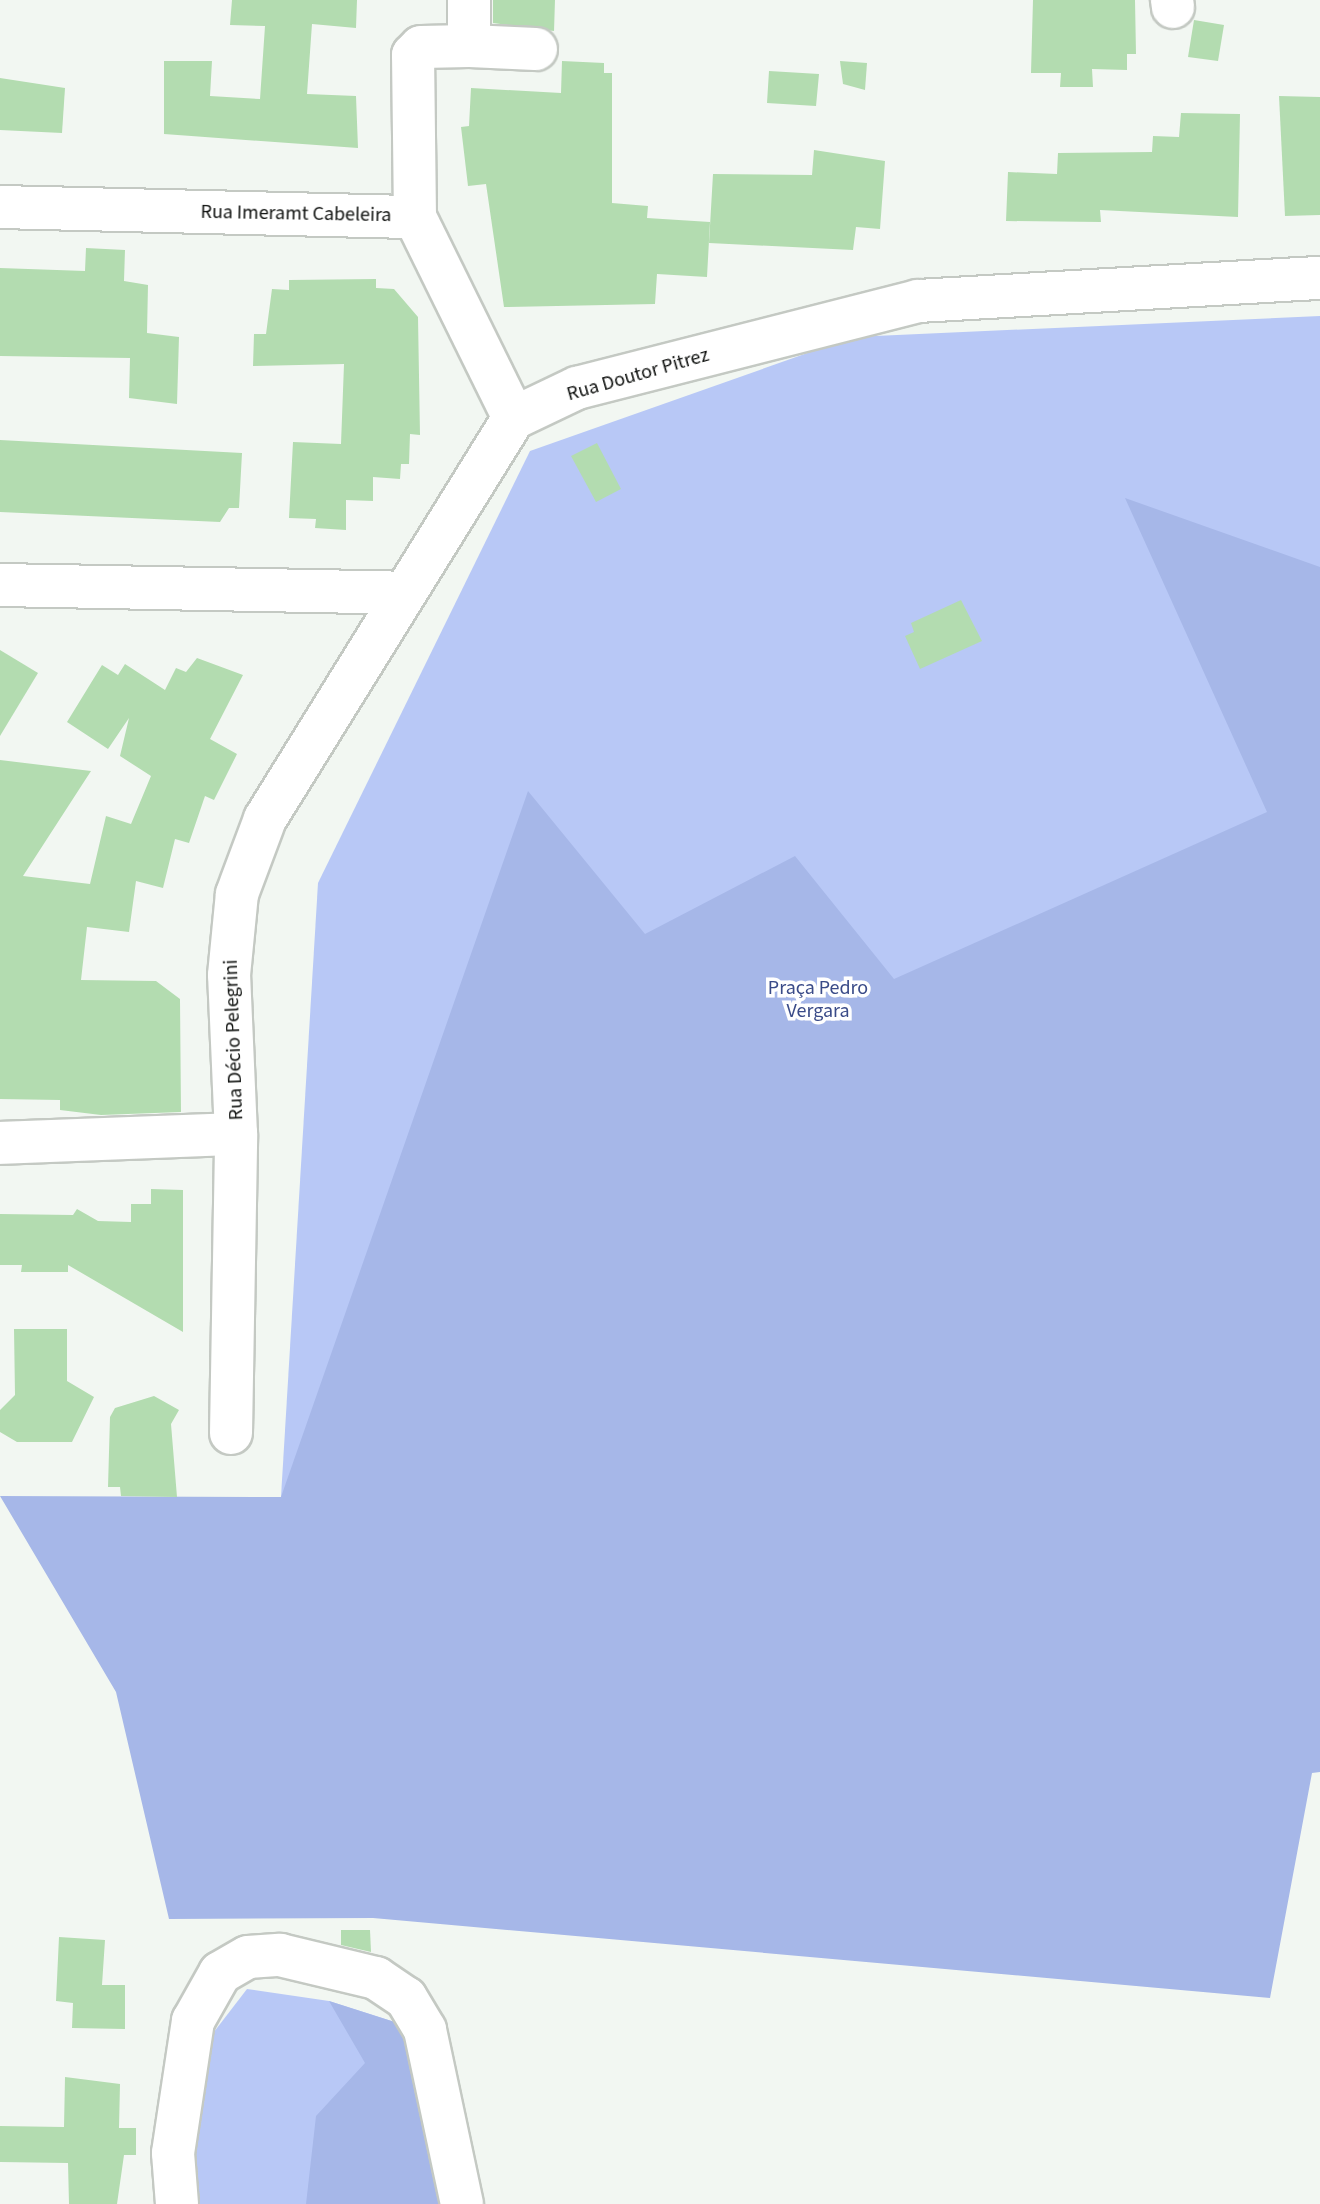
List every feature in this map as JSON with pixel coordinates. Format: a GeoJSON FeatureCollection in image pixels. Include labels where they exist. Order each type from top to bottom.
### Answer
{"type":"FeatureCollection","features":[{"type":"Feature","properties":{"kind":"street"},"geometry":{"type":"LineString","coordinates":[[469,0],[469,46]]}},
{"type":"Feature","properties":{"kind":"street"},"geometry":{"type":"LineString","coordinates":[[415,217],[416,50],[469,46],[536,49]]}},
{"type":"Feature","properties":{"kind":"street","name":"Rua Imeramt Cabeleira"},"geometry":{"type":"LineString","coordinates":[[0,207],[415,217],[514,418]]}},
{"type":"Feature","properties":{"kind":"street","name":"Rua Doutor Pitrez"},"geometry":{"type":"LineString","coordinates":[[514,418],[577,388],[918,301],[1320,278]]}},
{"type":"Feature","properties":{"kind":"street"},"geometry":{"type":"LineString","coordinates":[[0,585],[400,593],[514,418]]}},
{"type":"Feature","properties":{"kind":"street","name":"Rua Décio Pelegrini"},"geometry":{"type":"LineString","coordinates":[[231,1433],[236,1134],[229,975],[237,894],[265,819],[400,593]]}},
{"type":"Feature","properties":{"kind":"street"},"geometry":{"type":"LineString","coordinates":[[0,1143],[236,1134]]}},
{"type":"Feature","properties":{"kind":"street"},"geometry":{"type":"LineString","coordinates":[[177,2204],[173,2153],[193,2021],[220,1973],[248,1957],[280,1955],[376,1978],[406,1998],[425,2030],[462,2204]]}},
{"type":"Feature","properties":{"kind":"green space","name":"Praça Pedro Vergara"},"geometry":{"type":"Polygon","coordinates":[[[1320,316],[1320,1507],[281,1497],[318,883],[530,451],[853,337],[1320,316]]]}},
{"type":"Feature","properties":{"kind":"green space"},"geometry":{"type":"Polygon","coordinates":[[[1125,498],[1320,567],[1320,1772],[1312,1773],[1270,1998],[373,1918],[169,1919],[116,1692],[0,1496],[281,1497],[528,791],[645,934],[795,856],[894,979],[1267,812],[1125,498]]]}},
{"type":"Feature","properties":{"kind":"green space"},"geometry":{"type":"Polygon","coordinates":[[[247,1989],[329,2001],[404,2025],[444,2204],[197,2204],[193,2151],[207,2041],[247,1989]]]}},
{"type":"Feature","properties":{"kind":"green space"},"geometry":{"type":"Polygon","coordinates":[[[329,2001],[404,2025],[444,2204],[306,2204],[316,2116],[365,2063],[329,2001]]]}},
{"type":"Feature","properties":{"kind":"building"},"geometry":{"type":"Polygon","coordinates":[[[232,0],[357,0],[356,28],[312,24],[307,94],[356,96],[358,148],[164,134],[164,61],[212,61],[210,96],[260,99],[265,26],[230,25],[232,0]]]}},
{"type":"Feature","properties":{"kind":"building"},"geometry":{"type":"Polygon","coordinates":[[[493,0],[555,0],[554,31],[493,23],[493,0]]]}},
{"type":"Feature","properties":{"kind":"building"},"geometry":{"type":"Polygon","coordinates":[[[1033,0],[1135,0],[1136,54],[1127,54],[1127,70],[1092,69],[1093,87],[1060,87],[1061,73],[1031,73],[1033,0]]]}},
{"type":"Feature","properties":{"kind":"building"},"geometry":{"type":"Polygon","coordinates":[[[1194,20],[1224,25],[1218,61],[1188,57],[1194,20]]]}},
{"type":"Feature","properties":{"kind":"building"},"geometry":{"type":"Polygon","coordinates":[[[562,61],[604,63],[604,73],[612,73],[612,203],[648,206],[647,218],[710,222],[707,277],[657,274],[655,304],[504,307],[486,184],[468,186],[461,127],[469,126],[471,88],[561,93],[562,61]]]}},
{"type":"Feature","properties":{"kind":"building"},"geometry":{"type":"Polygon","coordinates":[[[840,61],[867,63],[865,90],[843,84],[840,61]]]}},
{"type":"Feature","properties":{"kind":"building"},"geometry":{"type":"Polygon","coordinates":[[[769,71],[819,74],[816,106],[767,103],[769,71]]]}},
{"type":"Feature","properties":{"kind":"building"},"geometry":{"type":"Polygon","coordinates":[[[0,78],[65,88],[62,133],[0,130],[0,78]]]}},
{"type":"Feature","properties":{"kind":"building"},"geometry":{"type":"Polygon","coordinates":[[[1279,96],[1320,97],[1320,215],[1285,216],[1279,96]]]}},
{"type":"Feature","properties":{"kind":"building"},"geometry":{"type":"Polygon","coordinates":[[[1181,113],[1240,114],[1238,217],[1100,210],[1101,222],[1006,221],[1008,172],[1057,174],[1058,153],[1152,152],[1153,136],[1179,137],[1181,113]]]}},
{"type":"Feature","properties":{"kind":"building"},"geometry":{"type":"Polygon","coordinates":[[[814,150],[885,161],[880,229],[856,227],[853,250],[709,243],[713,174],[812,175],[814,150]]]}},
{"type":"Feature","properties":{"kind":"building"},"geometry":{"type":"Polygon","coordinates":[[[86,248],[125,250],[124,281],[148,285],[147,333],[179,337],[177,404],[129,398],[130,358],[0,356],[0,268],[85,271],[86,248]]]}},
{"type":"Feature","properties":{"kind":"building"},"geometry":{"type":"Polygon","coordinates":[[[376,279],[376,288],[394,289],[418,317],[420,435],[410,434],[409,464],[401,464],[400,479],[373,477],[373,501],[346,500],[346,530],[315,528],[316,519],[289,518],[293,442],[341,444],[344,364],[253,366],[254,334],[266,334],[272,289],[289,290],[289,280],[376,279]]]}},
{"type":"Feature","properties":{"kind":"building"},"geometry":{"type":"Polygon","coordinates":[[[0,440],[242,453],[239,508],[229,508],[220,522],[0,512],[0,440]]]}},
{"type":"Feature","properties":{"kind":"building"},"geometry":{"type":"Polygon","coordinates":[[[597,443],[621,489],[596,502],[571,456],[597,443]]]}},
{"type":"Feature","properties":{"kind":"building"},"geometry":{"type":"Polygon","coordinates":[[[961,600],[982,641],[920,669],[905,636],[914,632],[911,623],[961,600]]]}},
{"type":"Feature","properties":{"kind":"building"},"geometry":{"type":"Polygon","coordinates":[[[0,650],[38,673],[0,736],[0,650]]]}},
{"type":"Feature","properties":{"kind":"building"},"geometry":{"type":"Polygon","coordinates":[[[197,658],[243,675],[210,739],[237,754],[214,800],[205,796],[189,843],[175,839],[163,888],[136,881],[129,932],[87,927],[81,980],[156,981],[180,999],[181,1112],[101,1115],[60,1110],[60,1100],[0,1099],[0,760],[91,771],[23,876],[90,884],[106,816],[131,824],[151,776],[120,756],[129,718],[108,749],[67,722],[102,665],[118,675],[125,664],[165,690],[176,668],[186,672],[197,658]]]}},
{"type":"Feature","properties":{"kind":"building"},"geometry":{"type":"Polygon","coordinates":[[[151,1189],[183,1190],[183,1332],[68,1265],[68,1272],[21,1272],[22,1265],[0,1265],[0,1214],[73,1215],[77,1209],[98,1221],[131,1222],[131,1204],[151,1204],[151,1189]]]}},
{"type":"Feature","properties":{"kind":"building"},"geometry":{"type":"Polygon","coordinates":[[[14,1329],[67,1329],[67,1381],[94,1397],[72,1442],[17,1442],[0,1432],[0,1410],[15,1395],[14,1329]]]}},
{"type":"Feature","properties":{"kind":"building"},"geometry":{"type":"Polygon","coordinates":[[[154,1396],[179,1410],[171,1424],[177,1497],[121,1496],[120,1487],[108,1487],[110,1417],[115,1408],[154,1396]]]}},
{"type":"Feature","properties":{"kind":"building"},"geometry":{"type":"Polygon","coordinates":[[[341,1930],[370,1930],[371,1952],[341,1945],[341,1930]]]}},
{"type":"Feature","properties":{"kind":"building"},"geometry":{"type":"Polygon","coordinates":[[[59,1937],[105,1940],[102,1985],[125,1985],[125,2029],[72,2028],[73,2003],[56,2001],[59,1937]]]}},
{"type":"Feature","properties":{"kind":"building"},"geometry":{"type":"Polygon","coordinates":[[[65,2077],[120,2084],[119,2128],[136,2128],[136,2155],[124,2155],[117,2204],[69,2204],[68,2163],[0,2162],[0,2126],[64,2127],[65,2077]]]}}]}
